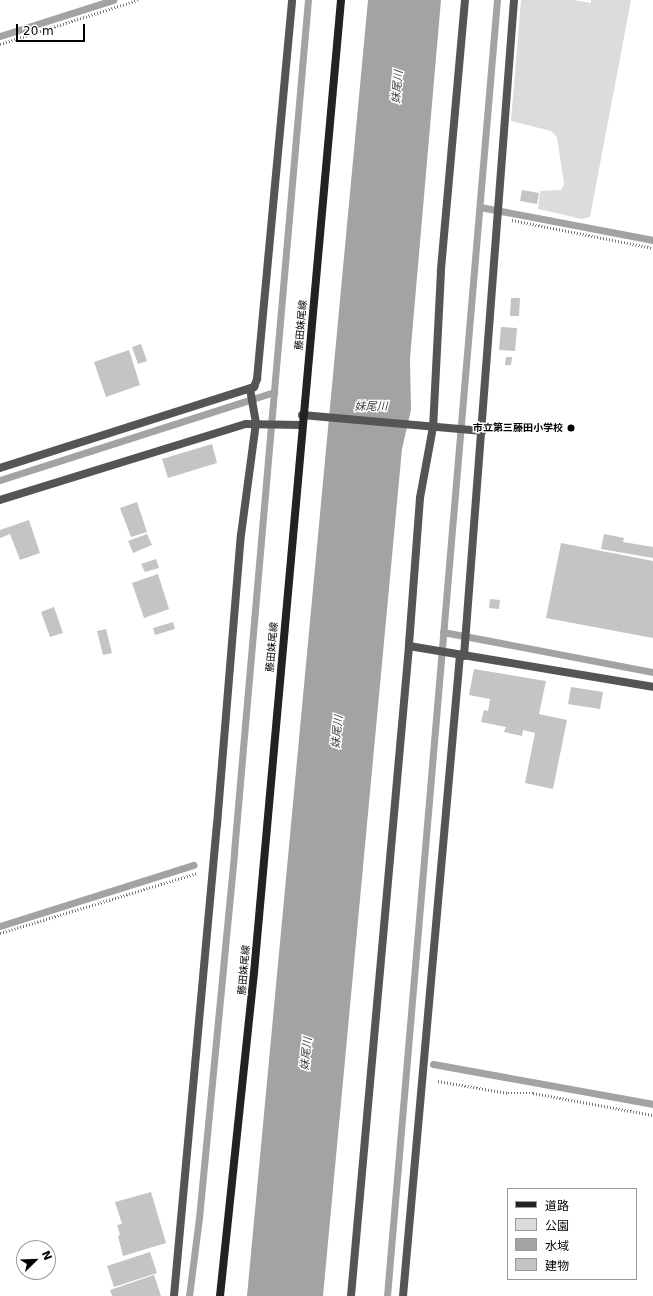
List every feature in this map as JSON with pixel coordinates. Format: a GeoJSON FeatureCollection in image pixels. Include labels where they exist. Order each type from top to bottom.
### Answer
{"type":"FeatureCollection","features":[{"type":"Feature","properties":{"kind":"main road","name":"藤田妹尾線"},"geometry":{"type":"LineString","coordinates":[[220,1296],[254,973],[302,415],[341,0]]}},
{"type":"Feature","properties":{"kind":"street"},"geometry":{"type":"LineString","coordinates":[[0,468],[250,392],[254,387],[257,379],[292,0]]}},
{"type":"Feature","properties":{"kind":"street"},"geometry":{"type":"LineString","coordinates":[[352,1296],[409,646],[420,498],[429,427],[440,271],[465,0]]}},
{"type":"Feature","properties":{"kind":"street"},"geometry":{"type":"LineString","coordinates":[[403,1296],[459,655],[464,643],[466,631],[514,0]]}},
{"type":"Feature","properties":{"kind":"street"},"geometry":{"type":"LineString","coordinates":[[174,1296],[214,868],[241,535],[259,423],[250,392]]}},
{"type":"Feature","properties":{"kind":"street"},"geometry":{"type":"LineString","coordinates":[[302,415],[482,431]]}},
{"type":"Feature","properties":{"kind":"street"},"geometry":{"type":"LineString","coordinates":[[0,500],[217,432],[259,423],[302,425]]}},
{"type":"Feature","properties":{"kind":"street"},"geometry":{"type":"LineString","coordinates":[[409,646],[653,687]]}},
{"type":"Feature","properties":{"kind":"path"},"geometry":{"type":"LineString","coordinates":[[0,44],[138,0]]}},
{"type":"Feature","properties":{"kind":"path"},"geometry":{"type":"LineString","coordinates":[[498,213],[653,248]]}},
{"type":"Feature","properties":{"kind":"path"},"geometry":{"type":"LineString","coordinates":[[0,933],[214,868]]}},
{"type":"Feature","properties":{"kind":"path"},"geometry":{"type":"LineString","coordinates":[[422,1078],[508,1093],[534,1094],[653,1115]]}},
{"type":"Feature","properties":{"kind":"green space"},"geometry":{"type":"Polygon","coordinates":[[[521,0],[574,0],[591,3],[591,0],[631,0],[590,217],[582,219],[538,209],[540,191],[561,190],[564,184],[557,137],[551,131],[511,121],[521,0]]]}},
{"type":"Feature","properties":{"kind":"water","name":"妹尾川"},"geometry":{"type":"Polygon","coordinates":[[[368,0],[441,0],[410,358],[411,410],[402,449],[323,1296],[247,1296],[368,0]]]}},
{"type":"Feature","properties":{"kind":"building"},"geometry":{"type":"Polygon","coordinates":[[[522,190],[539,193],[537,204],[520,201],[522,190]]]}},
{"type":"Feature","properties":{"kind":"building"},"geometry":{"type":"Polygon","coordinates":[[[511,298],[520,298],[519,316],[510,316],[511,298]]]}},
{"type":"Feature","properties":{"kind":"building"},"geometry":{"type":"Polygon","coordinates":[[[501,327],[517,328],[515,351],[499,350],[501,327]]]}},
{"type":"Feature","properties":{"kind":"building"},"geometry":{"type":"Polygon","coordinates":[[[141,344],[147,361],[138,364],[132,347],[141,344]]]}},
{"type":"Feature","properties":{"kind":"building"},"geometry":{"type":"Polygon","coordinates":[[[129,350],[140,385],[106,397],[94,362],[129,350]]]}},
{"type":"Feature","properties":{"kind":"building"},"geometry":{"type":"Polygon","coordinates":[[[506,357],[512,357],[511,365],[505,365],[506,357]]]}},
{"type":"Feature","properties":{"kind":"building"},"geometry":{"type":"Polygon","coordinates":[[[212,444],[217,463],[168,478],[162,459],[212,444]]]}},
{"type":"Feature","properties":{"kind":"building"},"geometry":{"type":"Polygon","coordinates":[[[137,502],[147,532],[131,537],[120,508],[137,502]]]}},
{"type":"Feature","properties":{"kind":"building"},"geometry":{"type":"Polygon","coordinates":[[[29,520],[40,553],[20,560],[10,534],[0,538],[0,530],[29,520]]]}},
{"type":"Feature","properties":{"kind":"building"},"geometry":{"type":"Polygon","coordinates":[[[147,534],[152,545],[133,553],[128,541],[147,534]]]}},
{"type":"Feature","properties":{"kind":"building"},"geometry":{"type":"Polygon","coordinates":[[[604,534],[624,538],[623,542],[653,547],[653,558],[601,549],[604,534]]]}},
{"type":"Feature","properties":{"kind":"building"},"geometry":{"type":"Polygon","coordinates":[[[561,543],[653,561],[653,638],[546,618],[561,543]]]}},
{"type":"Feature","properties":{"kind":"building"},"geometry":{"type":"Polygon","coordinates":[[[156,559],[159,568],[145,572],[141,564],[156,559]]]}},
{"type":"Feature","properties":{"kind":"building"},"geometry":{"type":"Polygon","coordinates":[[[158,574],[169,609],[144,618],[132,583],[158,574]]]}},
{"type":"Feature","properties":{"kind":"building"},"geometry":{"type":"Polygon","coordinates":[[[490,599],[500,600],[499,609],[489,608],[490,599]]]}},
{"type":"Feature","properties":{"kind":"building"},"geometry":{"type":"Polygon","coordinates":[[[54,607],[63,633],[50,637],[41,612],[54,607]]]}},
{"type":"Feature","properties":{"kind":"building"},"geometry":{"type":"Polygon","coordinates":[[[173,622],[175,629],[155,635],[153,628],[173,622]]]}},
{"type":"Feature","properties":{"kind":"building"},"geometry":{"type":"Polygon","coordinates":[[[106,629],[112,653],[103,655],[97,631],[106,629]]]}},
{"type":"Feature","properties":{"kind":"building"},"geometry":{"type":"Polygon","coordinates":[[[474,669],[546,681],[539,714],[567,720],[553,789],[525,783],[535,733],[523,730],[522,736],[504,732],[506,727],[481,722],[484,710],[488,711],[490,699],[469,695],[474,669]]]}},
{"type":"Feature","properties":{"kind":"building"},"geometry":{"type":"Polygon","coordinates":[[[571,687],[603,692],[600,709],[568,704],[571,687]]]}},
{"type":"Feature","properties":{"kind":"building"},"geometry":{"type":"Polygon","coordinates":[[[151,1192],[166,1243],[123,1256],[117,1225],[122,1224],[115,1202],[151,1192]]]}},
{"type":"Feature","properties":{"kind":"building"},"geometry":{"type":"Polygon","coordinates":[[[150,1252],[157,1273],[114,1287],[107,1266],[150,1252]]]}},
{"type":"Feature","properties":{"kind":"building"},"geometry":{"type":"Polygon","coordinates":[[[154,1275],[161,1296],[112,1296],[110,1290],[154,1275]]]}},
{"type":"Feature","properties":{"kind":"waterway"},"geometry":{"type":"LineString","coordinates":[[0,36],[113,0]]}},
{"type":"Feature","properties":{"kind":"waterway"},"geometry":{"type":"LineString","coordinates":[[189,1296],[199,1218],[234,852],[308,0]]}},
{"type":"Feature","properties":{"kind":"waterway"},"geometry":{"type":"LineString","coordinates":[[387,1296],[497,0]]}},
{"type":"Feature","properties":{"kind":"waterway"},"geometry":{"type":"LineString","coordinates":[[480,207],[653,240]]}},
{"type":"Feature","properties":{"kind":"waterway"},"geometry":{"type":"LineString","coordinates":[[0,480],[274,392]]}},
{"type":"Feature","properties":{"kind":"waterway"},"geometry":{"type":"LineString","coordinates":[[443,632],[653,672]]}},
{"type":"Feature","properties":{"kind":"waterway"},"geometry":{"type":"LineString","coordinates":[[0,926],[194,865]]}},
{"type":"Feature","properties":{"kind":"waterway"},"geometry":{"type":"LineString","coordinates":[[433,1064],[653,1104]]}},
{"type":"Feature","properties":{"kind":"place","name":"市立第三藤田小学校"},"geometry":{"type":"Point","coordinates":[571,428]}}]}
